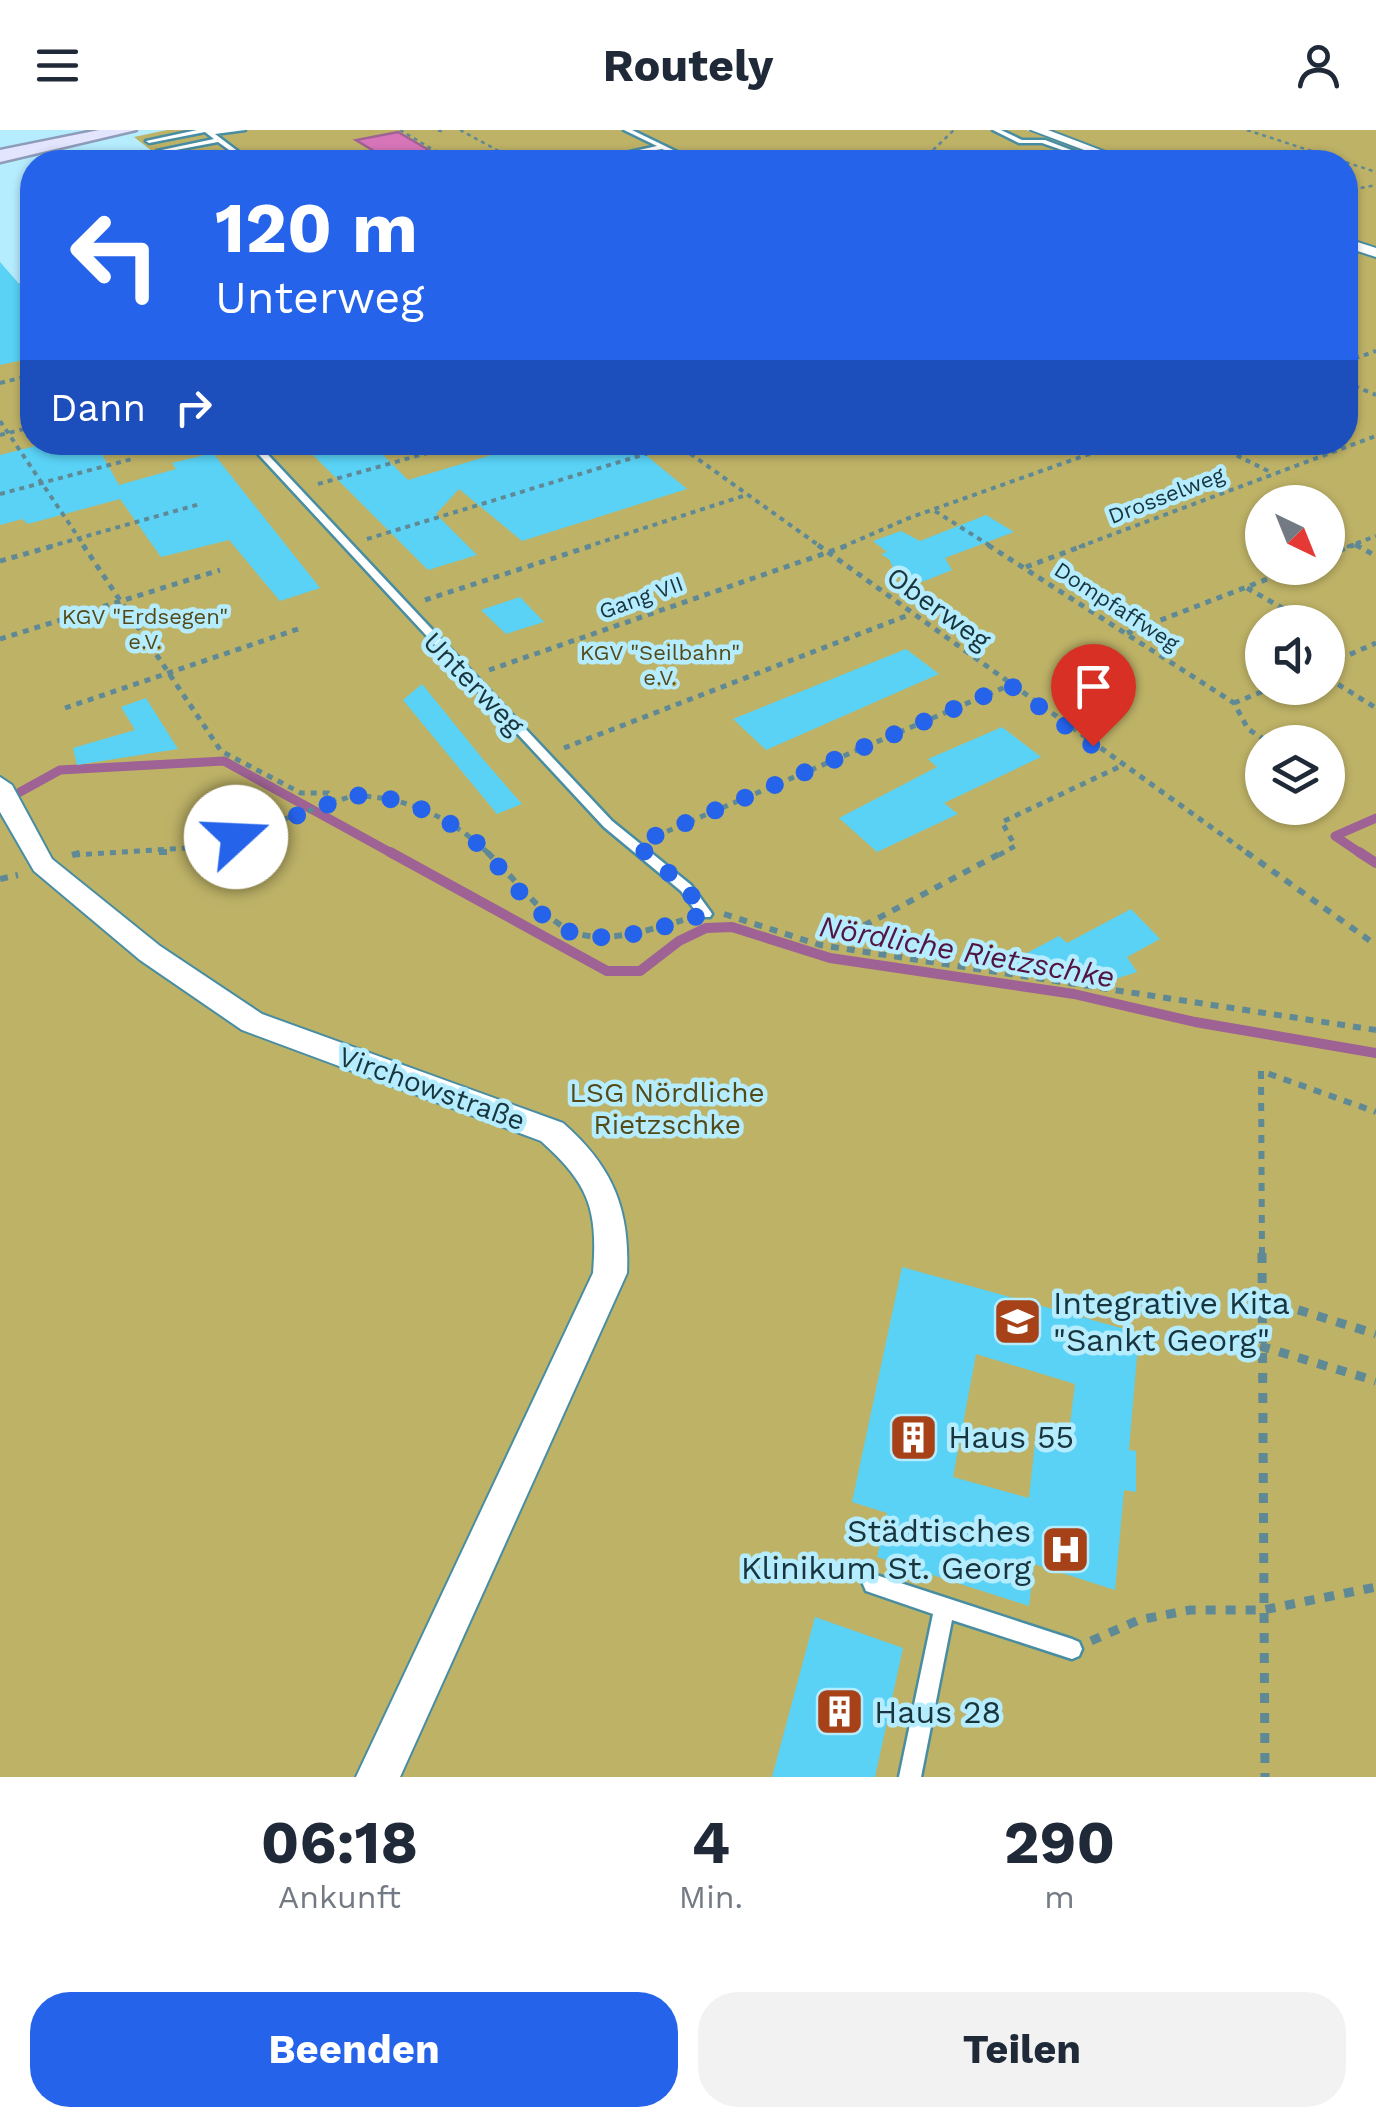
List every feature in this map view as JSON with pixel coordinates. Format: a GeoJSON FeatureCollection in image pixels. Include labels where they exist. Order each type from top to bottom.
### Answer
{"type":"FeatureCollection","features":[{"type":"Feature","properties":{"kind":"main road"},"geometry":{"type":"LineString","coordinates":[[29,150],[127,130]]}},
{"type":"Feature","properties":{"kind":"street"},"geometry":{"type":"LineString","coordinates":[[1037,130],[1093,150]]}},
{"type":"Feature","properties":{"kind":"street","name":"Virchowstraße"},"geometry":{"type":"LineString","coordinates":[[6,799],[43,865],[150,953],[252,1022],[552,1132],[581,1156],[603,1187],[614,1227],[610,1273],[378,1777]]}},
{"type":"Feature","properties":{"kind":"lane"},"geometry":{"type":"LineString","coordinates":[[149,141],[242,130]]}},
{"type":"Feature","properties":{"kind":"lane"},"geometry":{"type":"LineString","coordinates":[[627,130],[669,150]]}},
{"type":"Feature","properties":{"kind":"lane"},"geometry":{"type":"LineString","coordinates":[[996,130],[1022,142],[1043,141],[1067,150]]}},
{"type":"Feature","properties":{"kind":"lane"},"geometry":{"type":"LineString","coordinates":[[208,132],[233,150]]}},
{"type":"Feature","properties":{"kind":"lane"},"geometry":{"type":"LineString","coordinates":[[160,150],[219,140]]}},
{"type":"Feature","properties":{"kind":"lane"},"geometry":{"type":"LineString","coordinates":[[648,150],[663,147]]}},
{"type":"Feature","properties":{"kind":"lane","name":"Unterweg"},"geometry":{"type":"LineString","coordinates":[[263,455],[608,824],[686,888],[705,914]]}},
{"type":"Feature","properties":{"kind":"lane"},"geometry":{"type":"LineString","coordinates":[[873,1584],[1072,1650]]}},
{"type":"Feature","properties":{"kind":"lane"},"geometry":{"type":"LineString","coordinates":[[910,1777],[944,1608]]}},
{"type":"Feature","properties":{"kind":"path"},"geometry":{"type":"LineString","coordinates":[[400,130],[434,150]]}},
{"type":"Feature","properties":{"kind":"path"},"geometry":{"type":"LineString","coordinates":[[460,130],[497,150]]}},
{"type":"Feature","properties":{"kind":"path"},"geometry":{"type":"LineString","coordinates":[[933,150],[954,130]]}},
{"type":"Feature","properties":{"kind":"path"},"geometry":{"type":"LineString","coordinates":[[1247,130],[1308,150]]}},
{"type":"Feature","properties":{"kind":"path"},"geometry":{"type":"LineString","coordinates":[[0,421],[20,450]]}},
{"type":"Feature","properties":{"kind":"path"},"geometry":{"type":"LineString","coordinates":[[0,435],[20,430]]}},
{"type":"Feature","properties":{"kind":"path"},"geometry":{"type":"LineString","coordinates":[[23,455],[221,751],[301,793],[328,793],[334,802]]}},
{"type":"Feature","properties":{"kind":"path"},"geometry":{"type":"LineString","coordinates":[[295,490],[420,455]]}},
{"type":"Feature","properties":{"kind":"path"},"geometry":{"type":"LineString","coordinates":[[345,546],[639,455]]}},
{"type":"Feature","properties":{"kind":"path","name":"Oberweg"},"geometry":{"type":"LineString","coordinates":[[691,455],[1376,945]]}},
{"type":"Feature","properties":{"kind":"path","name":"Gang VII"},"geometry":{"type":"LineString","coordinates":[[468,677],[825,550],[872,537],[934,510],[1086,455]]}},
{"type":"Feature","properties":{"kind":"path"},"geometry":{"type":"LineString","coordinates":[[1236,455],[1273,474]]}},
{"type":"Feature","properties":{"kind":"path","name":"Drosselweg"},"geometry":{"type":"LineString","coordinates":[[1026,567],[1324,455]]}},
{"type":"Feature","properties":{"kind":"path"},"geometry":{"type":"LineString","coordinates":[[0,494],[132,459]]}},
{"type":"Feature","properties":{"kind":"path"},"geometry":{"type":"LineString","coordinates":[[402,607],[747,494]]}},
{"type":"Feature","properties":{"kind":"path"},"geometry":{"type":"LineString","coordinates":[[0,561],[200,504]]}},
{"type":"Feature","properties":{"kind":"path","name":"Dompfaffweg"},"geometry":{"type":"LineString","coordinates":[[934,510],[1234,703],[1246,725]]}},
{"type":"Feature","properties":{"kind":"path"},"geometry":{"type":"LineString","coordinates":[[1345,548],[1376,536]]}},
{"type":"Feature","properties":{"kind":"path"},"geometry":{"type":"LineString","coordinates":[[1355,544],[1376,556]]}},
{"type":"Feature","properties":{"kind":"path"},"geometry":{"type":"LineString","coordinates":[[0,639],[220,570]]}},
{"type":"Feature","properties":{"kind":"path"},"geometry":{"type":"LineString","coordinates":[[1127,634],[1254,585]]}},
{"type":"Feature","properties":{"kind":"path"},"geometry":{"type":"LineString","coordinates":[[1246,588],[1276,605]]}},
{"type":"Feature","properties":{"kind":"path"},"geometry":{"type":"LineString","coordinates":[[544,756],[912,614]]}},
{"type":"Feature","properties":{"kind":"path"},"geometry":{"type":"LineString","coordinates":[[64,708],[298,629]]}},
{"type":"Feature","properties":{"kind":"path"},"geometry":{"type":"LineString","coordinates":[[1345,657],[1376,643]]}},
{"type":"Feature","properties":{"kind":"path"},"geometry":{"type":"LineString","coordinates":[[636,844],[1010,685]]}},
{"type":"Feature","properties":{"kind":"path"},"geometry":{"type":"LineString","coordinates":[[1345,689],[1376,708]]}},
{"type":"Feature","properties":{"kind":"path"},"geometry":{"type":"LineString","coordinates":[[1234,703],[1245,699]]}},
{"type":"Feature","properties":{"kind":"path"},"geometry":{"type":"LineString","coordinates":[[850,933],[1015,846],[1002,822],[1121,766]]}},
{"type":"Feature","properties":{"kind":"path"},"geometry":{"type":"LineString","coordinates":[[43,865],[92,848],[180,851],[370,794],[438,816],[480,845],[546,920],[590,937],[638,934],[705,914],[730,914],[820,945],[1376,1030]]}},
{"type":"Feature","properties":{"kind":"path"},"geometry":{"type":"LineString","coordinates":[[1265,1777],[1260,1346],[1262,1071],[1376,1112]]}},
{"type":"Feature","properties":{"kind":"path"},"geometry":{"type":"LineString","coordinates":[[1260,1298],[1376,1334]]}},
{"type":"Feature","properties":{"kind":"path"},"geometry":{"type":"LineString","coordinates":[[1260,1346],[1376,1382]]}},
{"type":"Feature","properties":{"kind":"path"},"geometry":{"type":"LineString","coordinates":[[1072,1650],[1156,1616],[1190,1610],[1263,1610],[1376,1587]]}},
{"type":"Feature","properties":{"kind":"green space"},"geometry":{"type":"Polygon","coordinates":[[[167,130],[1026,130],[1082,150],[151,150],[134,137],[167,130]]]}},
{"type":"Feature","properties":{"kind":"green space","name":"LSG Nördliche Rietzschke"},"geometry":{"type":"Polygon","coordinates":[[[1044,130],[1376,130],[1376,1777],[0,1777],[0,287],[20,283],[20,455],[1358,455],[1358,150],[1101,150],[1044,130]]]}},
{"type":"Feature","properties":{"kind":"shaded area"},"geometry":{"type":"Polygon","coordinates":[[[398,132],[429,150],[372,150],[356,140],[398,132]]]}},
{"type":"Feature","properties":{"kind":"building"},"geometry":{"type":"Polygon","coordinates":[[[0,262],[20,285],[20,361],[0,365],[0,262]]]}},
{"type":"Feature","properties":{"kind":"building"},"geometry":{"type":"Polygon","coordinates":[[[20,450],[20,455],[102,455],[119,485],[176,469],[172,463],[215,455],[320,588],[280,601],[229,540],[161,557],[120,499],[28,524],[22,519],[0,525],[0,455],[20,450]]]}},
{"type":"Feature","properties":{"kind":"building"},"geometry":{"type":"Polygon","coordinates":[[[313,455],[383,455],[408,480],[492,455],[646,455],[687,489],[522,541],[459,489],[436,514],[477,555],[428,570],[313,455]]]}},
{"type":"Feature","properties":{"kind":"building"},"geometry":{"type":"Polygon","coordinates":[[[986,515],[1014,532],[945,558],[952,570],[922,582],[907,572],[896,576],[890,560],[881,554],[887,552],[873,541],[901,531],[920,541],[986,515]]]}},
{"type":"Feature","properties":{"kind":"building"},"geometry":{"type":"Polygon","coordinates":[[[520,597],[544,622],[506,634],[481,610],[520,597]]]}},
{"type":"Feature","properties":{"kind":"building"},"geometry":{"type":"Polygon","coordinates":[[[906,649],[939,674],[766,750],[733,719],[906,649]]]}},
{"type":"Feature","properties":{"kind":"building"},"geometry":{"type":"Polygon","coordinates":[[[422,684],[522,804],[497,814],[403,700],[422,684]]]}},
{"type":"Feature","properties":{"kind":"building"},"geometry":{"type":"Polygon","coordinates":[[[146,698],[178,749],[77,765],[73,748],[135,730],[121,707],[146,698]]]}},
{"type":"Feature","properties":{"kind":"building"},"geometry":{"type":"Polygon","coordinates":[[[1002,727],[1041,757],[944,803],[958,814],[877,852],[839,818],[937,767],[928,759],[1002,727]]]}},
{"type":"Feature","properties":{"kind":"building"},"geometry":{"type":"Polygon","coordinates":[[[1131,909],[1160,939],[1127,957],[1137,972],[1112,980],[1105,971],[1002,966],[1059,936],[1067,943],[1131,909]]]}},
{"type":"Feature","properties":{"kind":"building","name":"Haus 55"},"geometry":{"type":"Polygon","coordinates":[[[902,1267],[1139,1333],[1129,1450],[1136,1451],[1136,1492],[1124,1490],[1115,1590],[1034,1564],[1029,1606],[877,1557],[887,1513],[852,1502],[902,1267]],[[976,1354],[953,1477],[1029,1498],[1036,1433],[1068,1440],[1075,1384],[976,1354]]]}},
{"type":"Feature","properties":{"kind":"building","name":"Haus 28"},"geometry":{"type":"Polygon","coordinates":[[[815,1617],[903,1648],[875,1777],[772,1777],[815,1617]]]}},
{"type":"Feature","properties":{"kind":"waterway","name":"Nördliche Rietzschke"},"geometry":{"type":"LineString","coordinates":[[20,792],[60,770],[224,761],[395,855]]}},
{"type":"Feature","properties":{"kind":"waterway"},"geometry":{"type":"LineString","coordinates":[[1363,855],[1335,836],[1376,818]]}},
{"type":"Feature","properties":{"kind":"waterway","name":"Nördliche Rietzschke"},"geometry":{"type":"LineString","coordinates":[[390,852],[607,971],[640,971],[679,941],[706,928],[732,927],[830,958],[1074,994],[1195,1022],[1376,1053]]}},
{"type":"Feature","properties":{"kind":"waterway"},"geometry":{"type":"LineString","coordinates":[[1359,852],[1376,863]]}},
{"type":"Feature","properties":{"kind":"place","name":"Integrative Kita \"Sankt Georg\""},"geometry":{"type":"Point","coordinates":[1018,1321]}},
{"type":"Feature","properties":{"kind":"place","name":"Haus 55"},"geometry":{"type":"Point","coordinates":[913,1437]}},
{"type":"Feature","properties":{"kind":"place","name":"Städtisches Klinikum St. Georg"},"geometry":{"type":"Point","coordinates":[1066,1549]}},
{"type":"Feature","properties":{"kind":"place","name":"Haus 28"},"geometry":{"type":"Point","coordinates":[839,1712]}},
{"type":"Feature","properties":{"kind":"route"},"geometry":{"type":"LineString","coordinates":[[236,837],[352,796],[370,794],[438,816],[480,845],[546,920],[590,937],[638,934],[705,914],[686,888],[636,844],[1010,685],[1093,746]]}},
{"type":"Feature","properties":{"kind":"park label","name":"KGV \"Erdsegen\" e.V."},"geometry":{"type":"Point","coordinates":[145,628]}},
{"type":"Feature","properties":{"kind":"park label","name":"KGV \"Seilbahn\" e.V."},"geometry":{"type":"Point","coordinates":[660,664]}}]}
